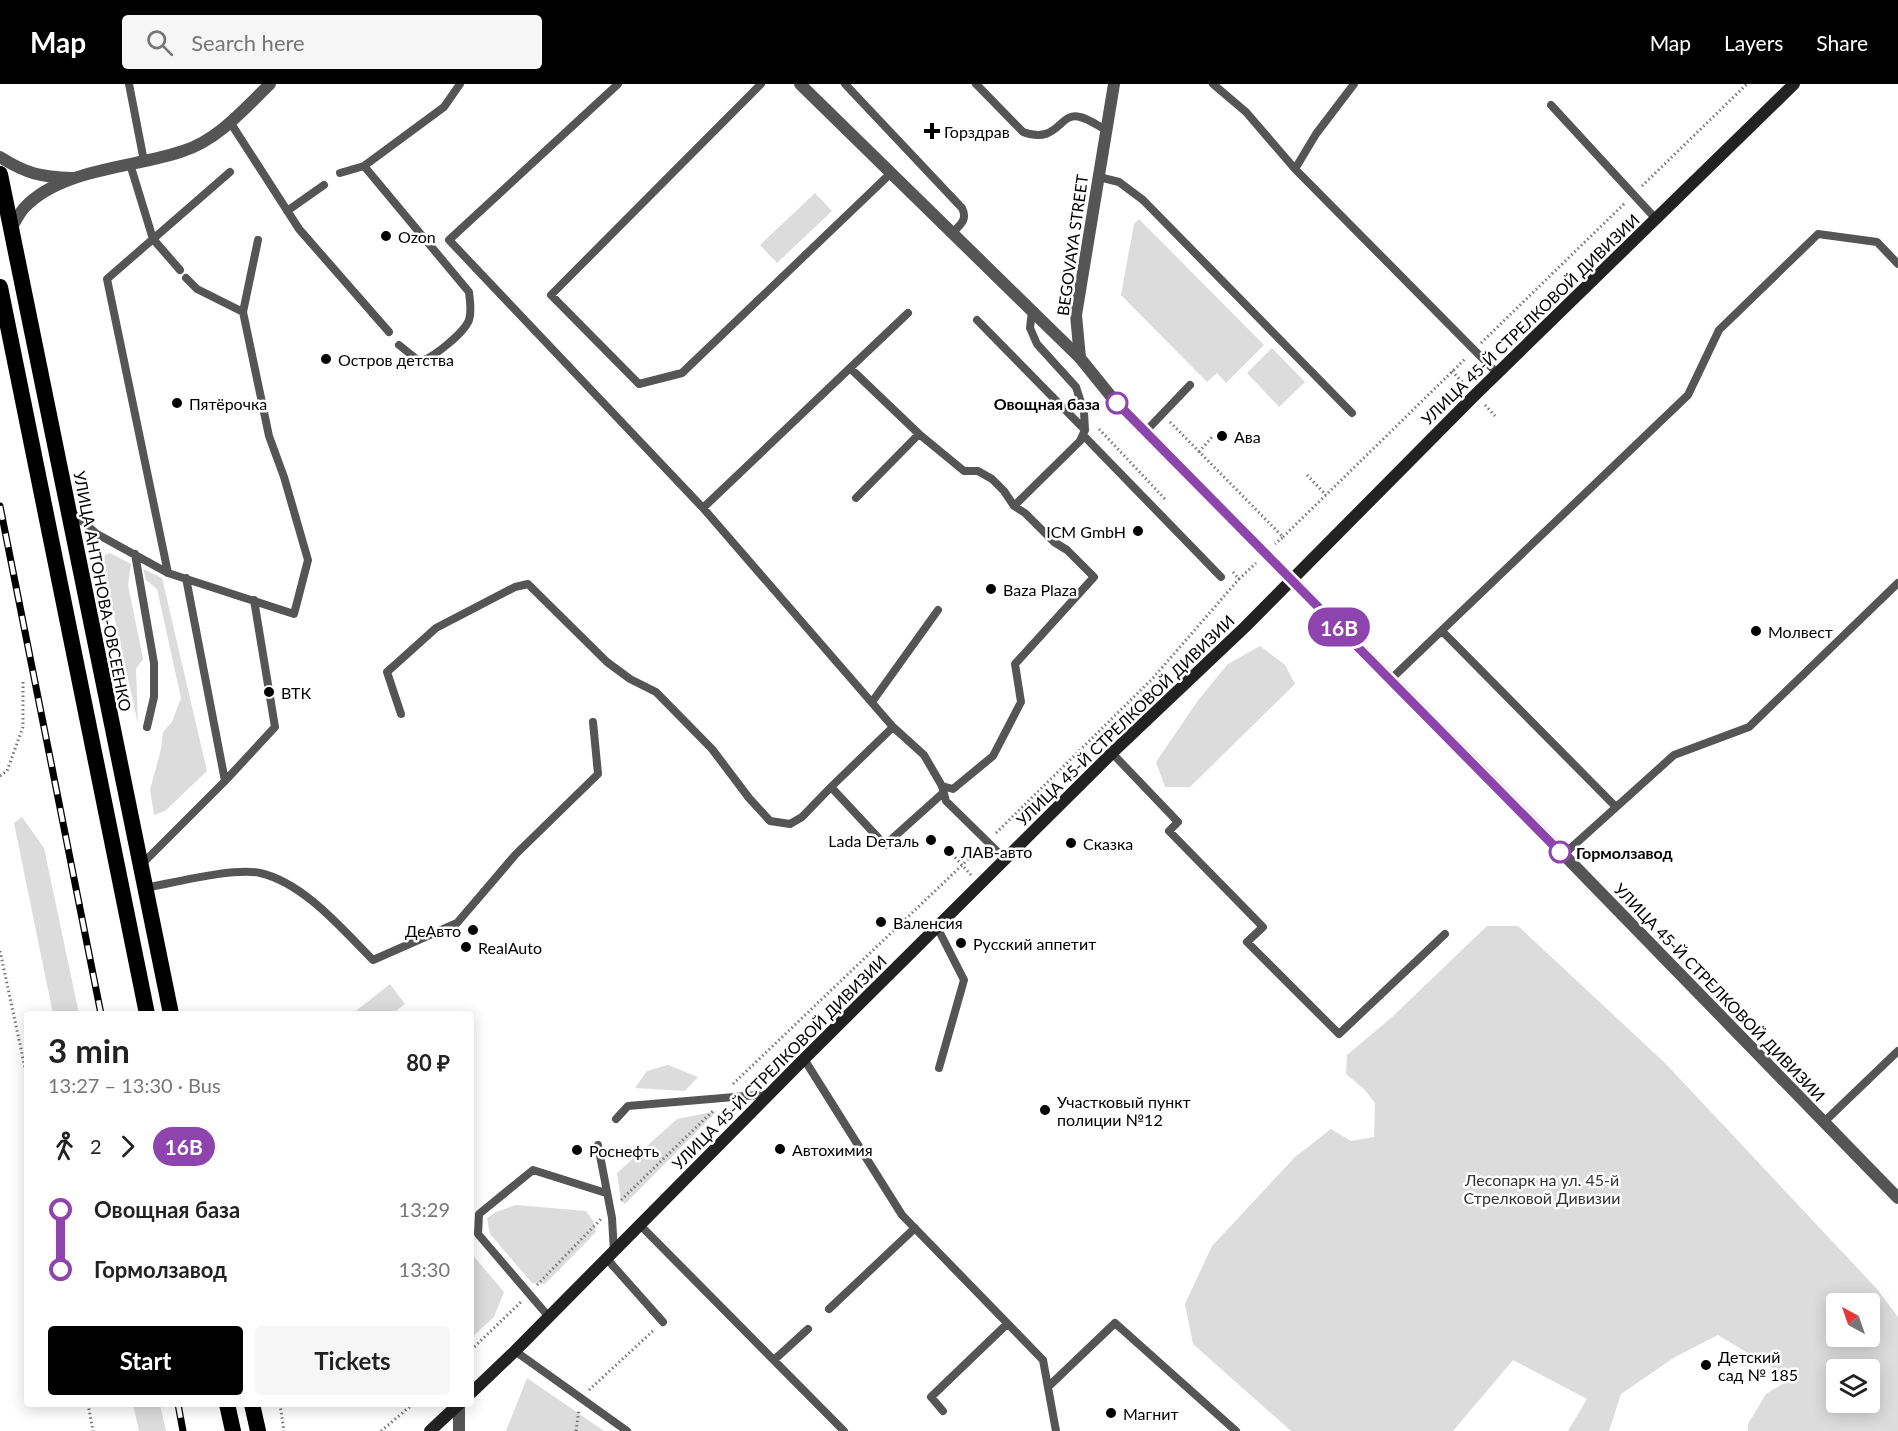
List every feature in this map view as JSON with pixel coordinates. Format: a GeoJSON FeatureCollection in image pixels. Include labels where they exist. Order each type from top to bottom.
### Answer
{"type":"FeatureCollection","features":[{"type":"Feature","properties":{"kind":"highway","name":"УЛИЦА АНТОНОВА-ОВСЕЕНКО"},"geometry":{"type":"LineString","coordinates":[[0,174],[170,1011]]}},
{"type":"Feature","properties":{"kind":"highway"},"geometry":{"type":"LineString","coordinates":[[0,287],[146,1011]]}},
{"type":"Feature","properties":{"kind":"highway"},"geometry":{"type":"LineString","coordinates":[[228,1407],[233,1431]]}},
{"type":"Feature","properties":{"kind":"highway"},"geometry":{"type":"LineString","coordinates":[[253,1407],[258,1431]]}},
{"type":"Feature","properties":{"kind":"main road","name":"УЛИЦА 45-Й СТРЕЛКОВОЙ ДИВИЗИИ"},"geometry":{"type":"LineString","coordinates":[[474,1390],[1112,753],[1245,627],[1497,373],[1794,84]]}},
{"type":"Feature","properties":{"kind":"main road"},"geometry":{"type":"LineString","coordinates":[[430,1431],[456,1407]]}},
{"type":"Feature","properties":{"kind":"street"},"geometry":{"type":"LineString","coordinates":[[11,228],[24,208],[46,191],[73,178],[184,151],[218,134],[270,84]]}},
{"type":"Feature","properties":{"kind":"street"},"geometry":{"type":"LineString","coordinates":[[800,84],[1080,358],[1107,393],[1292,579]]}},
{"type":"Feature","properties":{"kind":"street","name":"BEGOVAYA STREET"},"geometry":{"type":"LineString","coordinates":[[1080,358],[1076,315],[1114,84]]}},
{"type":"Feature","properties":{"kind":"street"},"geometry":{"type":"LineString","coordinates":[[0,157],[18,169],[43,177],[73,178]]}},
{"type":"Feature","properties":{"kind":"street","name":"УЛИЦА 45-Й СТРЕЛКОВОЙ ДИВИЗИИ"},"geometry":{"type":"LineString","coordinates":[[1292,579],[1898,1198]]}},
{"type":"Feature","properties":{"kind":"street"},"geometry":{"type":"LineString","coordinates":[[459,1407],[459,1431]]}},
{"type":"Feature","properties":{"kind":"lane"},"geometry":{"type":"LineString","coordinates":[[129,84],[144,161]]}},
{"type":"Feature","properties":{"kind":"lane"},"geometry":{"type":"LineString","coordinates":[[340,172],[363,166],[444,107],[460,84]]}},
{"type":"Feature","properties":{"kind":"lane"},"geometry":{"type":"LineString","coordinates":[[618,84],[449,240],[703,508],[893,727],[924,755],[946,801],[1005,859]]}},
{"type":"Feature","properties":{"kind":"lane"},"geometry":{"type":"LineString","coordinates":[[761,84],[551,295],[639,384],[682,373],[891,173]]}},
{"type":"Feature","properties":{"kind":"lane"},"geometry":{"type":"LineString","coordinates":[[845,84],[962,208],[965,214],[964,221],[952,233]]}},
{"type":"Feature","properties":{"kind":"lane"},"geometry":{"type":"LineString","coordinates":[[976,84],[1023,132],[1034,136],[1052,133],[1066,118],[1071,116],[1079,116],[1106,130]]}},
{"type":"Feature","properties":{"kind":"lane"},"geometry":{"type":"LineString","coordinates":[[1213,84],[1246,112],[1295,169],[1497,373]]}},
{"type":"Feature","properties":{"kind":"lane"},"geometry":{"type":"LineString","coordinates":[[1295,169],[1316,134],[1353,84]]}},
{"type":"Feature","properties":{"kind":"lane"},"geometry":{"type":"LineString","coordinates":[[1551,105],[1656,219]]}},
{"type":"Feature","properties":{"kind":"lane"},"geometry":{"type":"LineString","coordinates":[[230,122],[299,229],[388,332]]}},
{"type":"Feature","properties":{"kind":"lane"},"geometry":{"type":"LineString","coordinates":[[130,164],[153,239],[180,270]]}},
{"type":"Feature","properties":{"kind":"lane"},"geometry":{"type":"LineString","coordinates":[[363,166],[469,292],[471,309],[468,322],[461,332],[426,361],[418,361],[399,345]]}},
{"type":"Feature","properties":{"kind":"lane"},"geometry":{"type":"LineString","coordinates":[[168,573],[107,279],[230,172]]}},
{"type":"Feature","properties":{"kind":"lane"},"geometry":{"type":"LineString","coordinates":[[1099,177],[1119,183],[1143,200],[1352,413]]}},
{"type":"Feature","properties":{"kind":"lane"},"geometry":{"type":"LineString","coordinates":[[287,211],[324,185]]}},
{"type":"Feature","properties":{"kind":"lane"},"geometry":{"type":"LineString","coordinates":[[1391,679],[1688,394],[1719,330],[1818,234],[1877,242],[1898,264]]}},
{"type":"Feature","properties":{"kind":"lane"},"geometry":{"type":"LineString","coordinates":[[68,510],[97,534],[168,573],[294,614],[308,560],[284,477],[269,436],[243,312],[258,240]]}},
{"type":"Feature","properties":{"kind":"lane"},"geometry":{"type":"LineString","coordinates":[[186,278],[197,289],[243,312]]}},
{"type":"Feature","properties":{"kind":"lane"},"geometry":{"type":"LineString","coordinates":[[1014,506],[1075,446],[1084,433],[1084,412],[1076,387],[1037,344],[1030,328],[1032,310]]}},
{"type":"Feature","properties":{"kind":"lane"},"geometry":{"type":"LineString","coordinates":[[703,508],[908,313]]}},
{"type":"Feature","properties":{"kind":"lane"},"geometry":{"type":"LineString","coordinates":[[977,320],[1221,577]]}},
{"type":"Feature","properties":{"kind":"lane"},"geometry":{"type":"LineString","coordinates":[[831,787],[885,845],[942,789],[953,789],[964,782],[993,756],[1021,702],[1015,664],[1094,577],[1067,550],[1054,542],[1026,513],[1014,506],[992,479],[978,471],[964,471],[919,434],[850,368]]}},
{"type":"Feature","properties":{"kind":"lane"},"geometry":{"type":"LineString","coordinates":[[1145,432],[1190,384]]}},
{"type":"Feature","properties":{"kind":"lane"},"geometry":{"type":"LineString","coordinates":[[856,498],[919,434]]}},
{"type":"Feature","properties":{"kind":"lane"},"geometry":{"type":"LineString","coordinates":[[135,554],[154,663],[154,697],[147,727]]}},
{"type":"Feature","properties":{"kind":"lane"},"geometry":{"type":"LineString","coordinates":[[186,578],[225,781]]}},
{"type":"Feature","properties":{"kind":"lane"},"geometry":{"type":"LineString","coordinates":[[1563,855],[1674,754],[1749,727],[1898,583]]}},
{"type":"Feature","properties":{"kind":"lane"},"geometry":{"type":"LineString","coordinates":[[401,714],[387,672],[436,628],[515,587],[528,584],[607,662],[630,679],[656,692],[712,749],[749,798],[770,820],[790,824],[802,817],[893,727]]}},
{"type":"Feature","properties":{"kind":"lane"},"geometry":{"type":"LineString","coordinates":[[140,866],[275,727],[254,600]]}},
{"type":"Feature","properties":{"kind":"lane"},"geometry":{"type":"LineString","coordinates":[[872,702],[938,610]]}},
{"type":"Feature","properties":{"kind":"lane"},"geometry":{"type":"LineString","coordinates":[[1442,631],[1616,807]]}},
{"type":"Feature","properties":{"kind":"lane"},"geometry":{"type":"LineString","coordinates":[[144,888],[237,871],[260,873],[287,884],[317,906],[373,960],[457,922],[516,854],[598,774],[593,722]]}},
{"type":"Feature","properties":{"kind":"lane"},"geometry":{"type":"LineString","coordinates":[[1112,753],[1178,822],[1168,831],[1263,927],[1247,942],[1339,1034],[1445,934]]}},
{"type":"Feature","properties":{"kind":"lane"},"geometry":{"type":"LineString","coordinates":[[937,927],[964,980],[939,1068]]}},
{"type":"Feature","properties":{"kind":"lane"},"geometry":{"type":"LineString","coordinates":[[1824,1122],[1898,1051]]}},
{"type":"Feature","properties":{"kind":"lane"},"geometry":{"type":"LineString","coordinates":[[804,1059],[902,1215],[1043,1360],[1056,1431]]}},
{"type":"Feature","properties":{"kind":"lane"},"geometry":{"type":"LineString","coordinates":[[616,1119],[628,1106],[770,1094]]}},
{"type":"Feature","properties":{"kind":"lane"},"geometry":{"type":"LineString","coordinates":[[598,1145],[610,1211],[610,1255],[663,1322]]}},
{"type":"Feature","properties":{"kind":"lane"},"geometry":{"type":"LineString","coordinates":[[549,1317],[478,1234],[479,1214],[533,1170],[606,1193]]}},
{"type":"Feature","properties":{"kind":"lane"},"geometry":{"type":"LineString","coordinates":[[640,1225],[844,1431]]}},
{"type":"Feature","properties":{"kind":"lane"},"geometry":{"type":"LineString","coordinates":[[829,1309],[915,1228]]}},
{"type":"Feature","properties":{"kind":"lane"},"geometry":{"type":"LineString","coordinates":[[1048,1387],[1115,1323],[1236,1431]]}},
{"type":"Feature","properties":{"kind":"lane"},"geometry":{"type":"LineString","coordinates":[[943,1411],[931,1397],[1007,1324]]}},
{"type":"Feature","properties":{"kind":"lane"},"geometry":{"type":"LineString","coordinates":[[774,1360],[808,1329]]}},
{"type":"Feature","properties":{"kind":"lane"},"geometry":{"type":"LineString","coordinates":[[515,1351],[627,1431]]}},
{"type":"Feature","properties":{"kind":"path"},"geometry":{"type":"LineString","coordinates":[[1282,537],[1747,84]]}},
{"type":"Feature","properties":{"kind":"path"},"geometry":{"type":"LineString","coordinates":[[1199,452],[1212,437]]}},
{"type":"Feature","properties":{"kind":"path"},"geometry":{"type":"LineString","coordinates":[[1307,475],[1326,495]]}},
{"type":"Feature","properties":{"kind":"path"},"geometry":{"type":"LineString","coordinates":[[474,1347],[708,1117],[730,1087],[987,842],[1153,678],[1239,579]]}},
{"type":"Feature","properties":{"kind":"path"},"geometry":{"type":"LineString","coordinates":[[0,776],[7,771],[22,727],[23,680]]}},
{"type":"Feature","properties":{"kind":"path"},"geometry":{"type":"LineString","coordinates":[[952,854],[980,884]]}},
{"type":"Feature","properties":{"kind":"path"},"geometry":{"type":"LineString","coordinates":[[0,951],[24,1063]]}},
{"type":"Feature","properties":{"kind":"path"},"geometry":{"type":"LineString","coordinates":[[576,1431],[580,1398],[663,1322]]}},
{"type":"Feature","properties":{"kind":"path"},"geometry":{"type":"LineString","coordinates":[[89,1407],[93,1431]]}},
{"type":"Feature","properties":{"kind":"path"},"geometry":{"type":"LineString","coordinates":[[280,1407],[284,1431]]}},
{"type":"Feature","properties":{"kind":"path"},"geometry":{"type":"LineString","coordinates":[[381,1431],[409,1407]]}},
{"type":"Feature","properties":{"kind":"green space"},"geometry":{"type":"Polygon","coordinates":[[[815,193],[832,211],[777,263],[760,245],[815,193]]]}},
{"type":"Feature","properties":{"kind":"green space"},"geometry":{"type":"Polygon","coordinates":[[[1139,219],[1264,345],[1226,383],[1217,373],[1207,382],[1121,295],[1134,224],[1139,219]]]}},
{"type":"Feature","properties":{"kind":"green space"},"geometry":{"type":"Polygon","coordinates":[[[1272,348],[1305,382],[1279,407],[1247,373],[1272,348]]]}},
{"type":"Feature","properties":{"kind":"green space"},"geometry":{"type":"Polygon","coordinates":[[[110,553],[131,564],[128,585],[143,659],[136,669],[138,724],[103,566],[105,555],[110,553]]]}},
{"type":"Feature","properties":{"kind":"green space"},"geometry":{"type":"Polygon","coordinates":[[[143,569],[162,578],[207,771],[165,811],[154,815],[150,790],[163,732],[172,722],[181,698],[157,589],[146,580],[143,569]]]}},
{"type":"Feature","properties":{"kind":"green space"},"geometry":{"type":"Polygon","coordinates":[[[1260,646],[1285,665],[1295,684],[1190,787],[1165,787],[1156,762],[1199,699],[1228,664],[1260,646]]]}},
{"type":"Feature","properties":{"kind":"green space"},"geometry":{"type":"Polygon","coordinates":[[[22,817],[44,848],[78,1011],[52,1011],[14,823],[22,817]]]}},
{"type":"Feature","properties":{"kind":"green space","name":"Лесопарк на ул. 45-й Стрелковой Дивизии"},"geometry":{"type":"Polygon","coordinates":[[[1487,926],[1518,926],[1665,1063],[1877,1289],[1880,1293],[1898,1317],[1898,1431],[1748,1431],[1748,1424],[1766,1394],[1794,1377],[1779,1372],[1718,1335],[1675,1357],[1621,1394],[1609,1431],[1568,1431],[1587,1399],[1513,1360],[1453,1431],[1291,1431],[1193,1344],[1185,1304],[1212,1246],[1295,1157],[1331,1129],[1351,1141],[1374,1137],[1375,1103],[1364,1089],[1346,1074],[1347,1055],[1391,1018],[1487,926]]]}},
{"type":"Feature","properties":{"kind":"green space"},"geometry":{"type":"Polygon","coordinates":[[[390,984],[405,1004],[396,1011],[356,1011],[390,984]]]}},
{"type":"Feature","properties":{"kind":"green space"},"geometry":{"type":"Polygon","coordinates":[[[668,1065],[698,1077],[685,1091],[635,1088],[647,1071],[668,1065]]]}},
{"type":"Feature","properties":{"kind":"green space"},"geometry":{"type":"Polygon","coordinates":[[[717,1111],[625,1204],[621,1201],[617,1173],[677,1119],[717,1111]]]}},
{"type":"Feature","properties":{"kind":"green space"},"geometry":{"type":"Polygon","coordinates":[[[516,1205],[586,1211],[593,1221],[596,1232],[545,1284],[532,1283],[490,1234],[487,1218],[516,1205]]]}},
{"type":"Feature","properties":{"kind":"green space"},"geometry":{"type":"Polygon","coordinates":[[[474,1257],[504,1292],[494,1317],[474,1335],[474,1257]]]}},
{"type":"Feature","properties":{"kind":"green space"},"geometry":{"type":"Polygon","coordinates":[[[527,1378],[604,1431],[506,1431],[527,1378]]]}},
{"type":"Feature","properties":{"kind":"green space"},"geometry":{"type":"Polygon","coordinates":[[[134,1407],[161,1407],[166,1431],[139,1431],[134,1407]]]}},
{"type":"Feature","properties":{"kind":"railway"},"geometry":{"type":"LineString","coordinates":[[0,506],[100,1011]]}},
{"type":"Feature","properties":{"kind":"railway"},"geometry":{"type":"LineString","coordinates":[[179,1407],[183,1431]]}},
{"type":"Feature","properties":{"kind":"bus line","name":"16В"},"geometry":{"type":"LineString","coordinates":[[1117,403],[1560,852]]}},
{"type":"Feature","properties":{"kind":"place","name":"Горздрав"},"geometry":{"type":"Point","coordinates":[932,131]}},
{"type":"Feature","properties":{"kind":"place","name":"Ozon"},"geometry":{"type":"Point","coordinates":[386,236]}},
{"type":"Feature","properties":{"kind":"place","name":"Остров детства"},"geometry":{"type":"Point","coordinates":[326,359]}},
{"type":"Feature","properties":{"kind":"place","name":"Пятёрочка"},"geometry":{"type":"Point","coordinates":[177,403]}},
{"type":"Feature","properties":{"kind":"place","name":"Овощная база"},"geometry":{"type":"Point","coordinates":[1117,403]}},
{"type":"Feature","properties":{"kind":"place","name":"Ава"},"geometry":{"type":"Point","coordinates":[1222,436]}},
{"type":"Feature","properties":{"kind":"place","name":"ICM GmbH"},"geometry":{"type":"Point","coordinates":[1138,531]}},
{"type":"Feature","properties":{"kind":"place","name":"Baza Plaza"},"geometry":{"type":"Point","coordinates":[991,589]}},
{"type":"Feature","properties":{"kind":"place","name":"Молвест"},"geometry":{"type":"Point","coordinates":[1756,631]}},
{"type":"Feature","properties":{"kind":"place","name":"ВТК"},"geometry":{"type":"Point","coordinates":[269,692]}},
{"type":"Feature","properties":{"kind":"place","name":"Lada Dеталь"},"geometry":{"type":"Point","coordinates":[931,840]}},
{"type":"Feature","properties":{"kind":"place","name":"Сказка"},"geometry":{"type":"Point","coordinates":[1071,843]}},
{"type":"Feature","properties":{"kind":"place","name":"ЛАВ-авто"},"geometry":{"type":"Point","coordinates":[949,851]}},
{"type":"Feature","properties":{"kind":"place","name":"Гормолзавод"},"geometry":{"type":"Point","coordinates":[1560,852]}},
{"type":"Feature","properties":{"kind":"place","name":"Валенсия"},"geometry":{"type":"Point","coordinates":[881,922]}},
{"type":"Feature","properties":{"kind":"place","name":"ДеАвто"},"geometry":{"type":"Point","coordinates":[473,930]}},
{"type":"Feature","properties":{"kind":"place","name":"Русский аппетит"},"geometry":{"type":"Point","coordinates":[961,943]}},
{"type":"Feature","properties":{"kind":"place","name":"RealAuto"},"geometry":{"type":"Point","coordinates":[466,947]}},
{"type":"Feature","properties":{"kind":"place","name":"Участковый пункт полиции №12"},"geometry":{"type":"Point","coordinates":[1045,1110]}},
{"type":"Feature","properties":{"kind":"place","name":"Автохимия"},"geometry":{"type":"Point","coordinates":[780,1149]}},
{"type":"Feature","properties":{"kind":"place","name":"Роснефть"},"geometry":{"type":"Point","coordinates":[577,1150]}},
{"type":"Feature","properties":{"kind":"place","name":"Детский сад № 185"},"geometry":{"type":"Point","coordinates":[1706,1365]}},
{"type":"Feature","properties":{"kind":"place","name":"Магнит"},"geometry":{"type":"Point","coordinates":[1111,1413]}}]}
